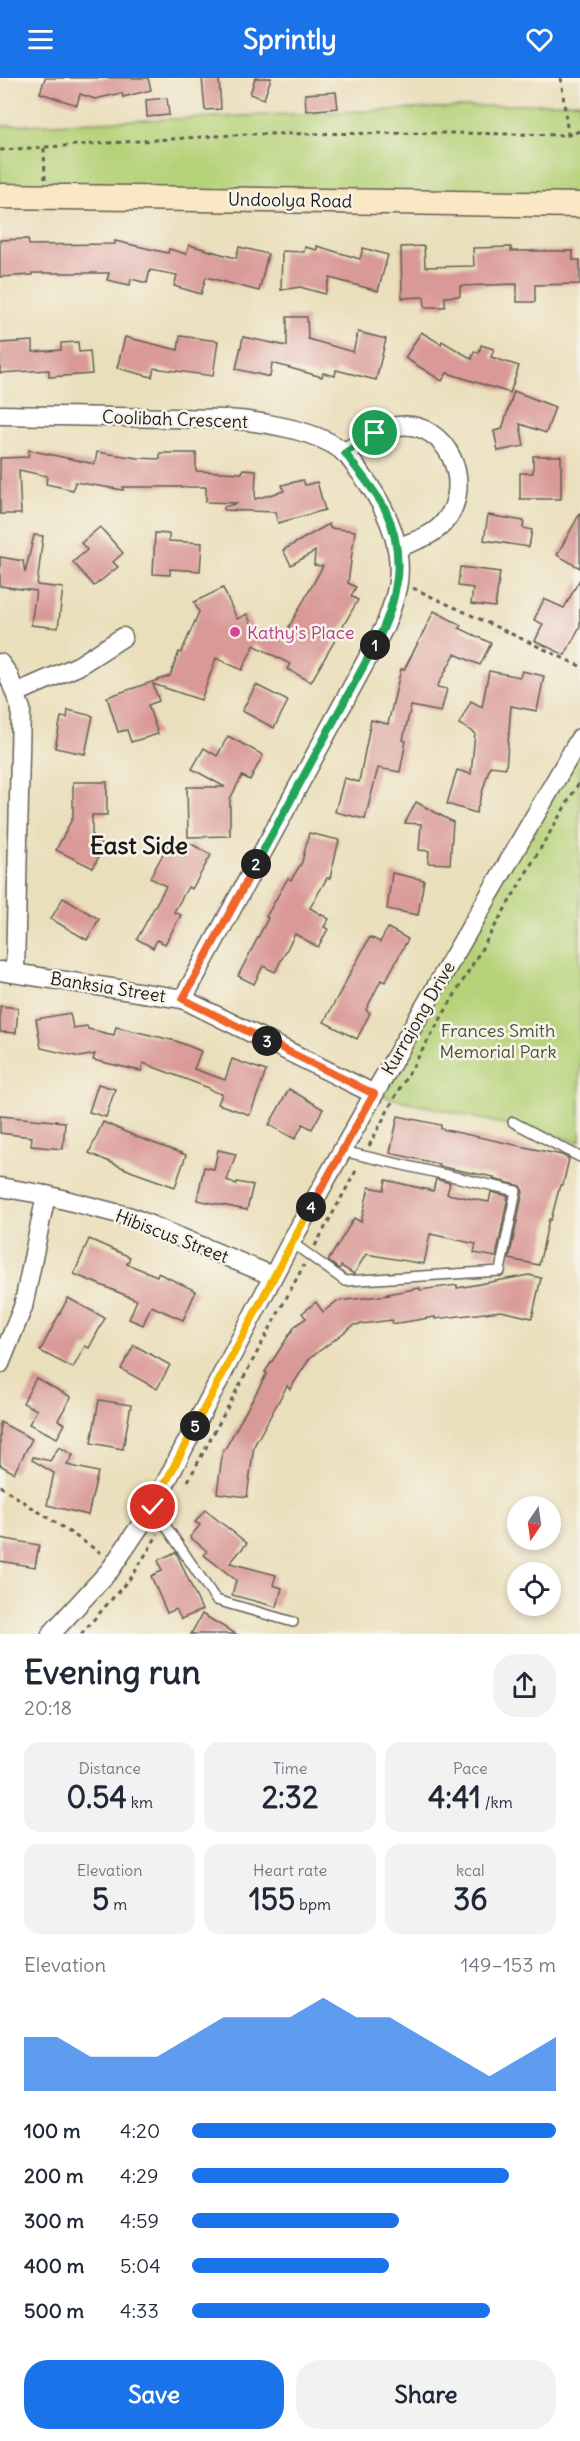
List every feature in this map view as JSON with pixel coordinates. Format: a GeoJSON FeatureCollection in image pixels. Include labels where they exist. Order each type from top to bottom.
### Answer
{"type":"FeatureCollection","features":[{"type":"Feature","properties":{"kind":"main road","name":"Undoolya Road"},"geometry":{"type":"LineString","coordinates":[[0,196],[580,205]]}},
{"type":"Feature","properties":{"kind":"street","name":"Coolibah Crescent"},"geometry":{"type":"LineString","coordinates":[[0,414],[259,421],[316,438],[345,453],[385,510],[397,548],[398,581],[385,626],[183,999]]}},
{"type":"Feature","properties":{"kind":"street"},"geometry":{"type":"LineString","coordinates":[[345,453],[375,433],[399,426],[416,428],[434,436],[457,467],[458,488],[455,504],[445,522],[429,535],[397,548]]}},
{"type":"Feature","properties":{"kind":"street"},"geometry":{"type":"LineString","coordinates":[[16,693],[78,666],[123,637]]}},
{"type":"Feature","properties":{"kind":"street"},"geometry":{"type":"LineString","coordinates":[[0,663],[16,693],[21,709],[8,971]]}},
{"type":"Feature","properties":{"kind":"street","name":"Kurrajong Drive"},"geometry":{"type":"LineString","coordinates":[[51,1634],[116,1563],[153,1507],[291,1242],[580,738]]}},
{"type":"Feature","properties":{"kind":"street","name":"Banksia Street"},"geometry":{"type":"LineString","coordinates":[[8,971],[183,999],[374,1094]]}},
{"type":"Feature","properties":{"kind":"street","name":"Hibiscus Street"},"geometry":{"type":"LineString","coordinates":[[0,1187],[131,1217],[273,1276]]}},
{"type":"Feature","properties":{"kind":"street"},"geometry":{"type":"LineString","coordinates":[[0,1364],[23,1307],[46,1196]]}},
{"type":"Feature","properties":{"kind":"lane"},"geometry":{"type":"LineString","coordinates":[[513,1122],[580,1157]]}},
{"type":"Feature","properties":{"kind":"lane"},"geometry":{"type":"LineString","coordinates":[[291,1242],[345,1281],[500,1270],[516,1191],[342,1151]]}},
{"type":"Feature","properties":{"kind":"lane"},"geometry":{"type":"LineString","coordinates":[[153,1507],[216,1600],[293,1622]]}},
{"type":"Feature","properties":{"kind":"path"},"geometry":{"type":"LineString","coordinates":[[561,78],[568,135]]}},
{"type":"Feature","properties":{"kind":"path"},"geometry":{"type":"LineString","coordinates":[[0,150],[248,134],[568,135],[580,131]]}},
{"type":"Feature","properties":{"kind":"path"},"geometry":{"type":"LineString","coordinates":[[44,148],[45,197]]}},
{"type":"Feature","properties":{"kind":"path"},"geometry":{"type":"LineString","coordinates":[[398,581],[580,666]]}},
{"type":"Feature","properties":{"kind":"path"},"geometry":{"type":"LineString","coordinates":[[183,1491],[396,1095],[580,781]]}},
{"type":"Feature","properties":{"kind":"path"},"geometry":{"type":"LineString","coordinates":[[0,1486],[116,1563]]}},
{"type":"Feature","properties":{"kind":"path"},"geometry":{"type":"LineString","coordinates":[[81,1634],[133,1575],[164,1523]]}},
{"type":"Feature","properties":{"kind":"green space"},"geometry":{"type":"Polygon","coordinates":[[[580,102],[580,205],[0,196],[0,126],[580,102]]]}},
{"type":"Feature","properties":{"kind":"green space","name":"Frances Smith Memorial Park"},"geometry":{"type":"Polygon","coordinates":[[[580,738],[580,1142],[374,1094],[580,738]]]}},
{"type":"Feature","properties":{"kind":"building"},"geometry":{"type":"Polygon","coordinates":[[[45,78],[148,78],[151,90],[123,97],[122,93],[95,99],[80,94],[77,105],[40,93],[45,78]]]}},
{"type":"Feature","properties":{"kind":"building"},"geometry":{"type":"Polygon","coordinates":[[[202,78],[219,78],[221,109],[205,110],[202,78]]]}},
{"type":"Feature","properties":{"kind":"building"},"geometry":{"type":"Polygon","coordinates":[[[255,78],[271,78],[264,99],[250,94],[255,78]]]}},
{"type":"Feature","properties":{"kind":"building"},"geometry":{"type":"Polygon","coordinates":[[[336,92],[338,108],[306,111],[305,94],[336,92]]]}},
{"type":"Feature","properties":{"kind":"building"},"geometry":{"type":"Polygon","coordinates":[[[167,98],[169,115],[147,117],[146,100],[167,98]]]}},
{"type":"Feature","properties":{"kind":"building"},"geometry":{"type":"Polygon","coordinates":[[[28,239],[29,245],[115,244],[115,241],[168,253],[169,249],[186,254],[189,245],[236,258],[239,247],[268,254],[259,291],[206,277],[201,294],[174,286],[177,275],[150,270],[147,283],[131,279],[130,285],[107,280],[109,273],[32,273],[32,275],[0,277],[0,240],[28,239]]]}},
{"type":"Feature","properties":{"kind":"building"},"geometry":{"type":"Polygon","coordinates":[[[317,246],[360,259],[363,248],[388,255],[378,291],[330,278],[325,294],[300,287],[281,290],[282,251],[304,252],[305,247],[317,250],[317,246]]]}},
{"type":"Feature","properties":{"kind":"building"},"geometry":{"type":"Polygon","coordinates":[[[424,246],[425,267],[474,266],[473,248],[511,247],[511,251],[573,251],[573,260],[580,260],[580,284],[535,285],[535,302],[517,302],[517,284],[460,286],[460,296],[445,297],[445,307],[425,307],[424,297],[402,298],[401,247],[424,246]]]}},
{"type":"Feature","properties":{"kind":"building"},"geometry":{"type":"Polygon","coordinates":[[[287,317],[307,317],[308,339],[353,352],[358,332],[386,339],[376,380],[336,370],[335,376],[323,373],[322,377],[272,363],[270,377],[236,369],[243,337],[287,346],[287,317]]]}},
{"type":"Feature","properties":{"kind":"building"},"geometry":{"type":"Polygon","coordinates":[[[421,332],[441,344],[442,341],[472,359],[474,351],[479,353],[481,345],[494,349],[491,357],[519,366],[510,393],[447,373],[442,381],[405,358],[421,332]]]}},
{"type":"Feature","properties":{"kind":"building"},"geometry":{"type":"Polygon","coordinates":[[[180,336],[218,341],[213,376],[154,368],[152,377],[117,368],[125,337],[178,350],[180,336]]]}},
{"type":"Feature","properties":{"kind":"building"},"geometry":{"type":"Polygon","coordinates":[[[33,341],[33,352],[61,350],[61,343],[78,342],[79,352],[90,351],[92,374],[49,377],[49,370],[0,373],[0,343],[33,341]]]}},
{"type":"Feature","properties":{"kind":"building"},"geometry":{"type":"Polygon","coordinates":[[[514,391],[555,407],[546,433],[520,424],[524,446],[498,451],[494,431],[502,429],[514,391]]]}},
{"type":"Feature","properties":{"kind":"building"},"geometry":{"type":"Polygon","coordinates":[[[29,450],[95,464],[97,452],[160,459],[160,453],[196,453],[196,471],[242,473],[243,469],[256,470],[255,499],[284,491],[282,485],[303,480],[305,485],[317,482],[325,510],[278,523],[275,512],[224,510],[224,507],[238,503],[206,502],[206,487],[123,487],[123,490],[75,482],[73,490],[46,484],[47,476],[19,470],[21,514],[0,514],[0,458],[28,457],[29,450]]]}},
{"type":"Feature","properties":{"kind":"building"},"geometry":{"type":"Polygon","coordinates":[[[533,456],[561,456],[561,499],[520,499],[520,473],[533,473],[533,456]]]}},
{"type":"Feature","properties":{"kind":"building"},"geometry":{"type":"Polygon","coordinates":[[[580,513],[580,568],[557,555],[580,513]]]}},
{"type":"Feature","properties":{"kind":"building"},"geometry":{"type":"Polygon","coordinates":[[[488,515],[524,521],[523,528],[532,530],[529,547],[484,540],[488,515]]]}},
{"type":"Feature","properties":{"kind":"building"},"geometry":{"type":"Polygon","coordinates":[[[329,524],[330,528],[355,531],[348,583],[356,587],[351,596],[358,600],[311,682],[287,669],[290,664],[254,645],[242,670],[216,658],[201,700],[153,684],[159,701],[148,705],[158,734],[131,742],[127,730],[118,732],[107,697],[170,676],[199,612],[194,602],[223,588],[237,619],[247,614],[253,628],[278,639],[283,630],[286,632],[323,566],[314,565],[315,551],[291,565],[283,550],[329,524]]]}},
{"type":"Feature","properties":{"kind":"building"},"geometry":{"type":"Polygon","coordinates":[[[100,527],[123,553],[113,562],[118,567],[94,586],[73,562],[87,550],[81,543],[100,527]]]}},
{"type":"Feature","properties":{"kind":"building"},"geometry":{"type":"Polygon","coordinates":[[[155,533],[169,534],[169,541],[202,543],[200,571],[170,569],[170,575],[153,574],[155,533]]]}},
{"type":"Feature","properties":{"kind":"building"},"geometry":{"type":"Polygon","coordinates":[[[34,535],[43,536],[37,585],[63,588],[58,628],[31,625],[36,591],[0,586],[0,557],[23,561],[25,573],[34,535]]]}},
{"type":"Feature","properties":{"kind":"building"},"geometry":{"type":"Polygon","coordinates":[[[460,567],[500,572],[495,607],[471,604],[473,588],[458,586],[460,567]]]}},
{"type":"Feature","properties":{"kind":"building"},"geometry":{"type":"Polygon","coordinates":[[[580,579],[580,626],[565,655],[535,641],[543,624],[534,620],[544,599],[564,608],[580,579]]]}},
{"type":"Feature","properties":{"kind":"building"},"geometry":{"type":"Polygon","coordinates":[[[434,611],[461,625],[459,628],[491,643],[480,665],[455,654],[437,687],[447,689],[441,712],[411,706],[403,740],[406,741],[400,772],[378,768],[365,819],[335,812],[344,778],[359,782],[371,720],[388,724],[401,669],[404,670],[434,611]]]}},
{"type":"Feature","properties":{"kind":"building"},"geometry":{"type":"Polygon","coordinates":[[[489,671],[520,677],[522,671],[544,676],[537,711],[511,706],[506,768],[490,766],[476,813],[447,804],[457,770],[471,774],[475,733],[459,724],[471,701],[482,707],[489,671]]]}},
{"type":"Feature","properties":{"kind":"building"},"geometry":{"type":"Polygon","coordinates":[[[256,685],[288,701],[274,728],[242,711],[256,685]]]}},
{"type":"Feature","properties":{"kind":"building"},"geometry":{"type":"Polygon","coordinates":[[[68,710],[93,716],[85,754],[55,748],[61,717],[67,718],[68,710]]]}},
{"type":"Feature","properties":{"kind":"building"},"geometry":{"type":"Polygon","coordinates":[[[228,736],[263,755],[250,780],[242,776],[230,799],[230,836],[188,837],[187,787],[225,787],[192,769],[204,748],[217,756],[228,736]]]}},
{"type":"Feature","properties":{"kind":"building"},"geometry":{"type":"Polygon","coordinates":[[[73,782],[107,782],[107,815],[92,815],[92,840],[104,846],[93,868],[56,850],[73,817],[73,782]]]}},
{"type":"Feature","properties":{"kind":"building"},"geometry":{"type":"Polygon","coordinates":[[[416,802],[453,822],[450,864],[428,863],[429,851],[419,850],[421,824],[405,823],[416,802]]]}},
{"type":"Feature","properties":{"kind":"building"},"geometry":{"type":"Polygon","coordinates":[[[309,833],[339,840],[330,878],[327,878],[310,908],[329,919],[324,927],[328,929],[318,947],[295,934],[275,972],[263,966],[254,984],[238,976],[268,918],[266,917],[288,878],[291,880],[302,862],[309,833]]]}},
{"type":"Feature","properties":{"kind":"building"},"geometry":{"type":"Polygon","coordinates":[[[188,842],[211,855],[192,889],[188,887],[174,912],[181,915],[165,944],[157,940],[153,948],[137,939],[166,886],[150,878],[169,843],[188,854],[188,842]]]}},
{"type":"Feature","properties":{"kind":"building"},"geometry":{"type":"Polygon","coordinates":[[[392,873],[424,880],[418,915],[387,909],[392,873]]]}},
{"type":"Feature","properties":{"kind":"building"},"geometry":{"type":"Polygon","coordinates":[[[63,898],[99,919],[87,940],[51,919],[63,898]]]}},
{"type":"Feature","properties":{"kind":"building"},"geometry":{"type":"Polygon","coordinates":[[[388,928],[408,939],[385,982],[381,980],[366,1010],[370,1013],[357,1039],[324,1022],[370,937],[380,942],[388,928]]]}},
{"type":"Feature","properties":{"kind":"building"},"geometry":{"type":"Polygon","coordinates":[[[0,1006],[18,1008],[16,1033],[0,1032],[0,1006]]]}},
{"type":"Feature","properties":{"kind":"building"},"geometry":{"type":"Polygon","coordinates":[[[70,1013],[73,1028],[87,1026],[88,1029],[114,1035],[116,1027],[176,1041],[201,1051],[194,1069],[225,1080],[232,1059],[266,1071],[250,1115],[218,1104],[222,1094],[143,1063],[141,1071],[93,1060],[95,1054],[80,1057],[41,1048],[36,1019],[70,1013]]]}},
{"type":"Feature","properties":{"kind":"building"},"geometry":{"type":"Polygon","coordinates":[[[98,1084],[115,1089],[106,1117],[89,1112],[98,1084]]]}},
{"type":"Feature","properties":{"kind":"building"},"geometry":{"type":"Polygon","coordinates":[[[289,1089],[323,1109],[312,1129],[303,1124],[295,1139],[269,1125],[289,1089]]]}},
{"type":"Feature","properties":{"kind":"building"},"geometry":{"type":"Polygon","coordinates":[[[0,1116],[65,1122],[63,1149],[31,1146],[32,1137],[0,1133],[0,1116]]]}},
{"type":"Feature","properties":{"kind":"building"},"geometry":{"type":"Polygon","coordinates":[[[398,1116],[441,1125],[441,1129],[562,1155],[569,1159],[563,1185],[560,1185],[551,1220],[549,1219],[539,1265],[509,1259],[523,1192],[521,1186],[493,1179],[494,1177],[390,1153],[398,1116]]]}},
{"type":"Feature","properties":{"kind":"building"},"geometry":{"type":"Polygon","coordinates":[[[103,1122],[186,1155],[175,1187],[89,1153],[103,1122]]]}},
{"type":"Feature","properties":{"kind":"building"},"geometry":{"type":"Polygon","coordinates":[[[218,1150],[236,1154],[227,1180],[236,1184],[237,1182],[253,1185],[247,1210],[197,1200],[204,1167],[214,1169],[218,1150]]]}},
{"type":"Feature","properties":{"kind":"building"},"geometry":{"type":"Polygon","coordinates":[[[436,1179],[450,1183],[447,1194],[489,1202],[491,1192],[508,1196],[496,1257],[474,1253],[476,1244],[430,1234],[424,1264],[366,1254],[354,1274],[341,1266],[339,1269],[328,1261],[354,1218],[361,1222],[369,1187],[384,1190],[386,1180],[433,1191],[436,1179]]]}},
{"type":"Feature","properties":{"kind":"building"},"geometry":{"type":"Polygon","coordinates":[[[89,1239],[130,1257],[127,1264],[157,1276],[158,1273],[196,1291],[183,1320],[151,1306],[143,1325],[129,1319],[137,1300],[74,1274],[89,1239]]]}},
{"type":"Feature","properties":{"kind":"building"},"geometry":{"type":"Polygon","coordinates":[[[529,1275],[541,1278],[532,1318],[501,1311],[435,1319],[435,1317],[393,1324],[392,1320],[354,1325],[310,1358],[290,1389],[287,1386],[254,1446],[247,1497],[217,1493],[223,1449],[267,1373],[265,1372],[295,1326],[306,1318],[302,1313],[316,1302],[323,1312],[337,1301],[389,1295],[387,1294],[420,1288],[420,1290],[457,1285],[457,1288],[529,1275]]]}},
{"type":"Feature","properties":{"kind":"building"},"geometry":{"type":"Polygon","coordinates":[[[68,1298],[105,1318],[89,1348],[85,1346],[73,1368],[40,1351],[68,1298]]]}},
{"type":"Feature","properties":{"kind":"building"},"geometry":{"type":"Polygon","coordinates":[[[134,1345],[170,1365],[157,1389],[121,1369],[134,1345]]]}},
{"type":"Feature","properties":{"kind":"building"},"geometry":{"type":"Polygon","coordinates":[[[36,1378],[71,1397],[58,1420],[65,1424],[57,1438],[29,1424],[37,1410],[23,1403],[36,1378]]]}},
{"type":"Feature","properties":{"kind":"building"},"geometry":{"type":"Polygon","coordinates":[[[99,1400],[131,1405],[123,1449],[91,1443],[99,1400]]]}},
{"type":"Feature","properties":{"kind":"building"},"geometry":{"type":"Polygon","coordinates":[[[0,1422],[32,1439],[14,1473],[0,1465],[0,1422]]]}},
{"type":"Feature","properties":{"kind":"building"},"geometry":{"type":"Polygon","coordinates":[[[59,1447],[73,1455],[67,1465],[98,1472],[88,1515],[47,1505],[54,1473],[32,1460],[33,1457],[50,1461],[59,1447]]]}},
{"type":"Feature","properties":{"kind":"building"},"geometry":{"type":"Polygon","coordinates":[[[205,1510],[247,1543],[230,1563],[276,1575],[273,1585],[282,1588],[277,1607],[232,1595],[236,1580],[204,1555],[207,1551],[190,1537],[200,1525],[195,1522],[205,1510]]]}},
{"type":"Feature","properties":{"kind":"building"},"geometry":{"type":"Polygon","coordinates":[[[0,1538],[39,1545],[35,1567],[0,1561],[0,1538]]]}},
{"type":"Feature","properties":{"kind":"building"},"geometry":{"type":"Polygon","coordinates":[[[176,1552],[202,1610],[181,1619],[176,1609],[167,1613],[151,1576],[162,1571],[158,1560],[176,1552]]]}},
{"type":"Feature","properties":{"kind":"building"},"geometry":{"type":"Polygon","coordinates":[[[202,1614],[236,1634],[191,1634],[202,1614]]]}},
{"type":"Feature","properties":{"kind":"place","name":"Kathy's Place"},"geometry":{"type":"Point","coordinates":[235,632]}},
{"type":"Feature","properties":{"kind":"district","name":"East Side"},"geometry":{"type":"Point","coordinates":[139,845]}},
{"type":"Feature","properties":{"kind":"route"},"geometry":{"type":"LineString","coordinates":[[153,1507],[273,1276],[374,1094],[183,999],[385,626],[398,581],[397,548],[385,510],[345,453],[375,433]]}}]}
